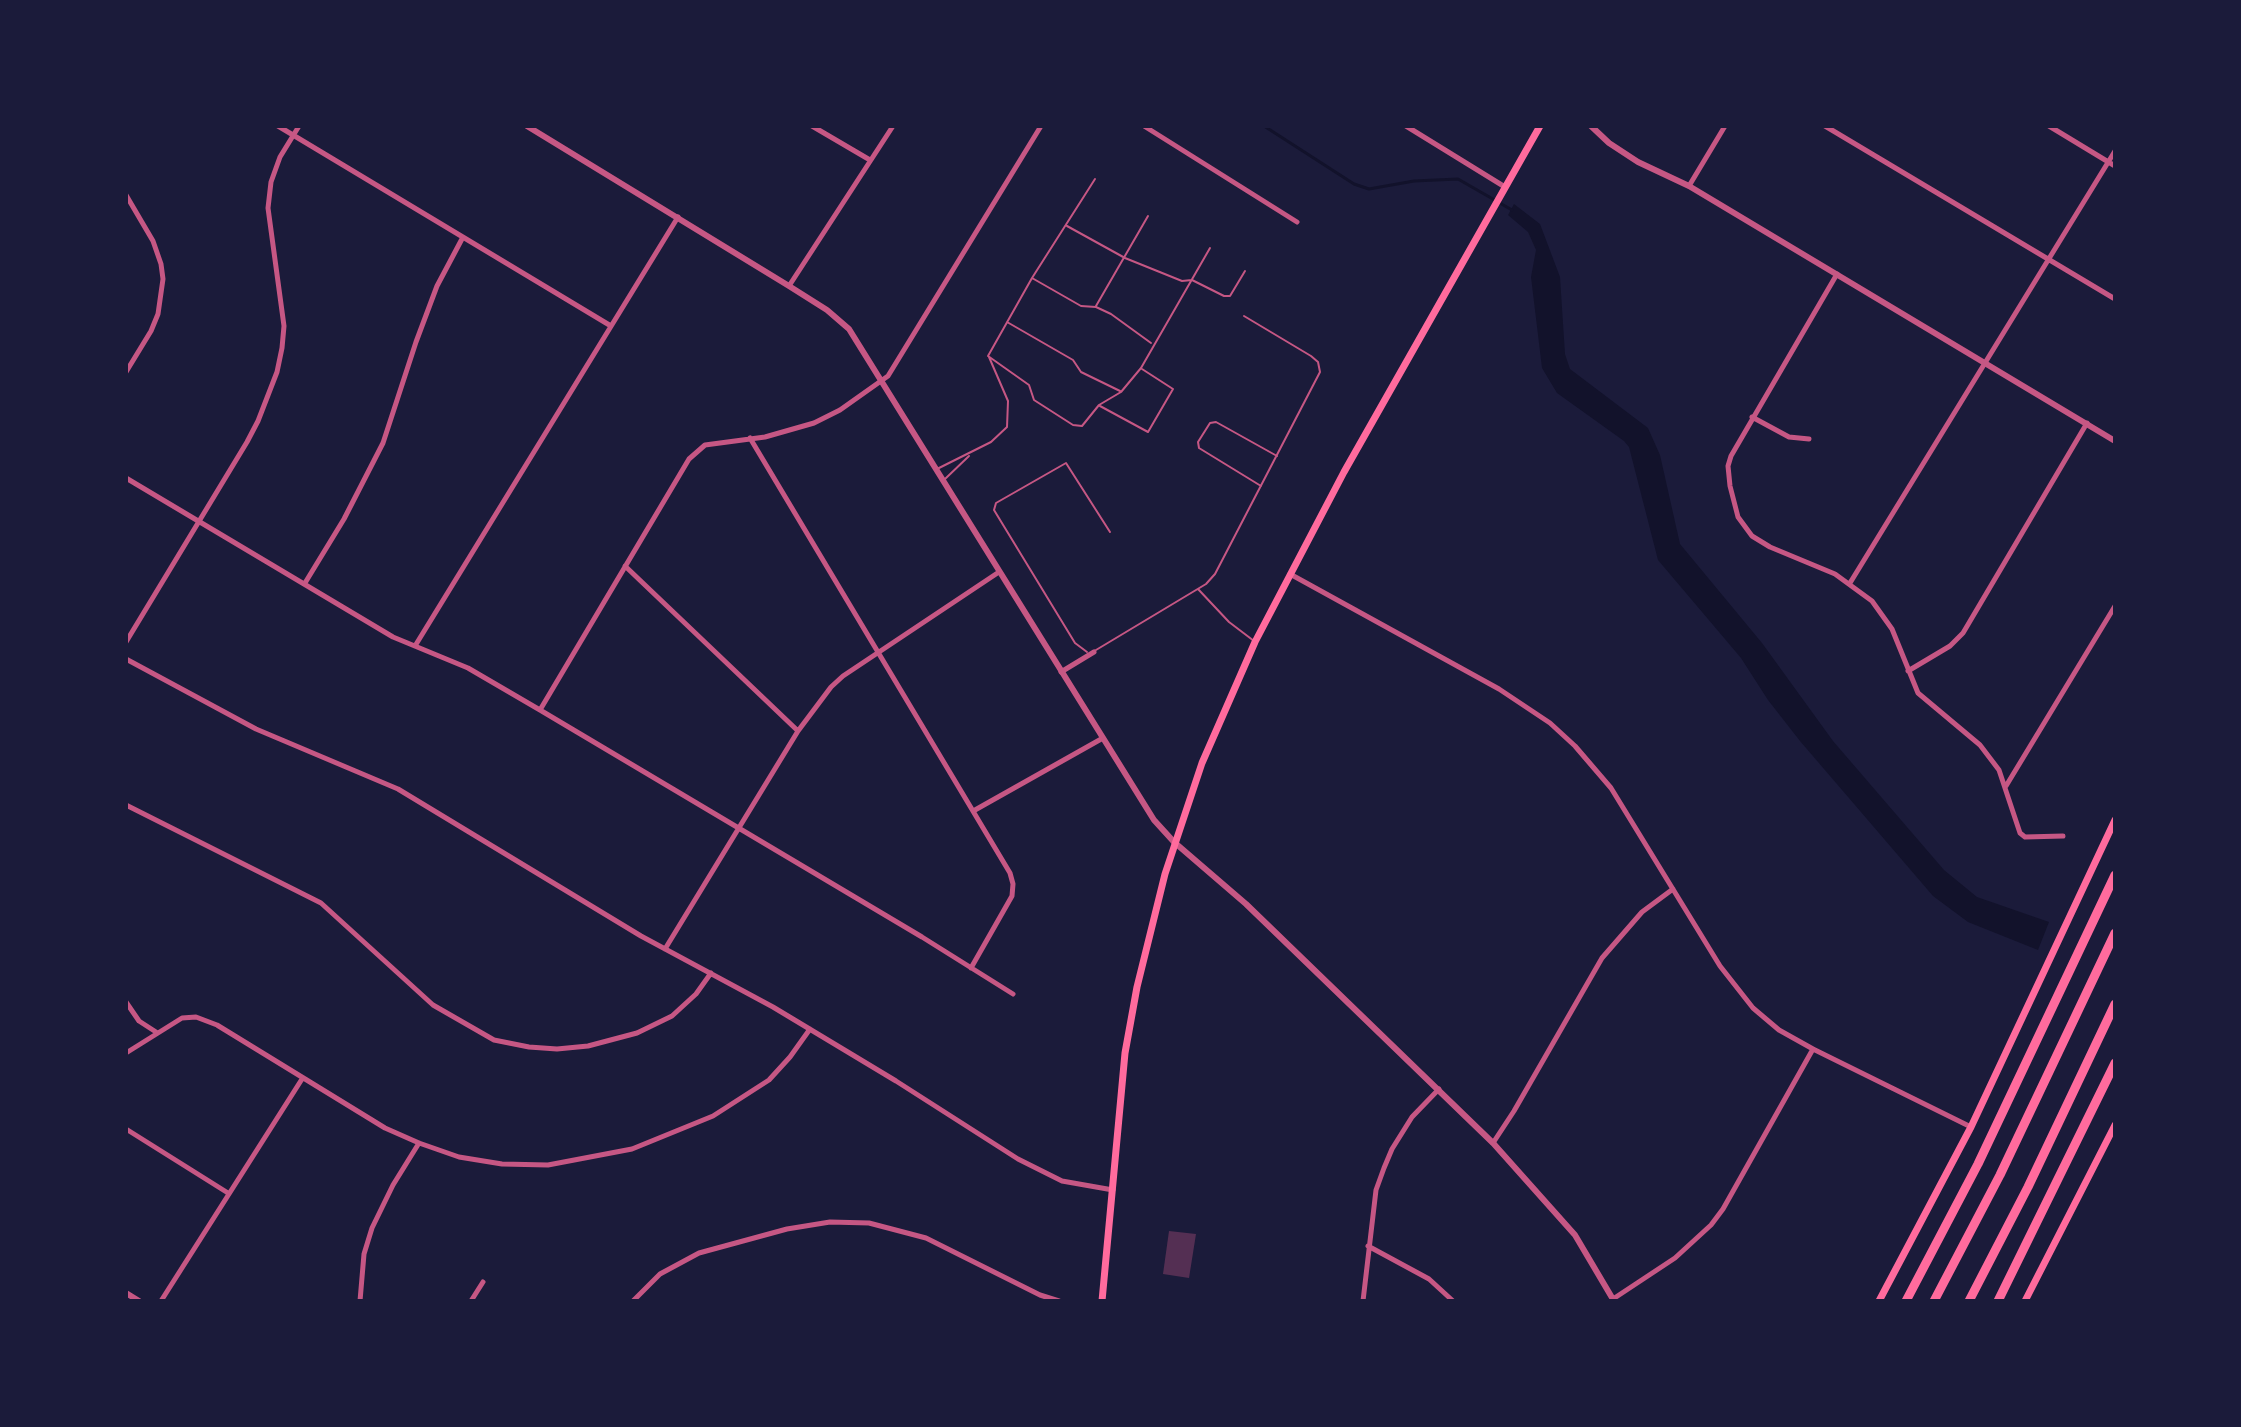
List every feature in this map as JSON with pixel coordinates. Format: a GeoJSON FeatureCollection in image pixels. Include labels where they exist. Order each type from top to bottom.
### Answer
{"type":"FeatureCollection","features":[{"type":"Feature","properties":{"kind":"highway"},"geometry":{"type":"LineString","coordinates":[[1906,1301],[1978,1164],[2115,875]]}},
{"type":"Feature","properties":{"kind":"highway"},"geometry":{"type":"LineString","coordinates":[[1934,1301],[2000,1175],[2115,933]]}},
{"type":"Feature","properties":{"kind":"highway"},"geometry":{"type":"LineString","coordinates":[[1969,1301],[2028,1187],[2115,1004]]}},
{"type":"Feature","properties":{"kind":"highway"},"geometry":{"type":"LineString","coordinates":[[1998,1301],[2115,1063]]}},
{"type":"Feature","properties":{"kind":"main road"},"geometry":{"type":"LineString","coordinates":[[1102,1301],[1125,1053],[1155,907],[1174,842],[1211,739],[1255,642],[1344,472],[1540,126]]}},
{"type":"Feature","properties":{"kind":"main road"},"geometry":{"type":"LineString","coordinates":[[1879,1301],[1971,1127],[2115,820]]}},
{"type":"Feature","properties":{"kind":"main road"},"geometry":{"type":"LineString","coordinates":[[2025,1301],[2115,1125]]}},
{"type":"Feature","properties":{"kind":"street"},"geometry":{"type":"LineString","coordinates":[[278,126],[611,326]]}},
{"type":"Feature","properties":{"kind":"street"},"geometry":{"type":"LineString","coordinates":[[126,642],[258,421],[280,360],[284,326],[268,208],[271,182],[280,157],[299,126]]}},
{"type":"Feature","properties":{"kind":"street"},"geometry":{"type":"LineString","coordinates":[[527,126],[789,286],[827,310],[849,329],[1154,820],[1174,842],[1246,904],[1493,1143],[1575,1235],[1614,1300],[1675,1258],[1711,1225],[1813,1049]]}},
{"type":"Feature","properties":{"kind":"street"},"geometry":{"type":"LineString","coordinates":[[812,126],[870,160]]}},
{"type":"Feature","properties":{"kind":"street"},"geometry":{"type":"LineString","coordinates":[[789,286],[893,126]]}},
{"type":"Feature","properties":{"kind":"street"},"geometry":{"type":"LineString","coordinates":[[540,710],[689,459],[705,445],[788,432],[814,423],[883,381],[893,371],[1041,126]]}},
{"type":"Feature","properties":{"kind":"street"},"geometry":{"type":"LineString","coordinates":[[1144,126],[1297,222]]}},
{"type":"Feature","properties":{"kind":"street"},"geometry":{"type":"LineString","coordinates":[[1406,126],[1503,191]]}},
{"type":"Feature","properties":{"kind":"street"},"geometry":{"type":"LineString","coordinates":[[1591,126],[1600,137],[1638,162],[1689,186],[2115,441]]}},
{"type":"Feature","properties":{"kind":"street"},"geometry":{"type":"LineString","coordinates":[[1689,186],[1725,126]]}},
{"type":"Feature","properties":{"kind":"street"},"geometry":{"type":"LineString","coordinates":[[1825,126],[2115,299]]}},
{"type":"Feature","properties":{"kind":"street"},"geometry":{"type":"LineString","coordinates":[[2049,126],[2115,166]]}},
{"type":"Feature","properties":{"kind":"street"},"geometry":{"type":"LineString","coordinates":[[1850,583],[2115,151]]}},
{"type":"Feature","properties":{"kind":"street"},"geometry":{"type":"LineString","coordinates":[[126,195],[153,241],[163,279],[158,314],[126,372]]}},
{"type":"Feature","properties":{"kind":"street"},"geometry":{"type":"LineString","coordinates":[[415,647],[678,217]]}},
{"type":"Feature","properties":{"kind":"street"},"geometry":{"type":"LineString","coordinates":[[305,583],[344,519],[383,443],[437,286],[463,237]]}},
{"type":"Feature","properties":{"kind":"street"},"geometry":{"type":"LineString","coordinates":[[1837,274],[1752,417],[1728,466],[1731,495],[1743,527],[1770,547],[1850,583],[1872,601],[1884,615],[1918,693],[1990,756],[1999,770],[2020,833],[2025,837],[2063,836]]}},
{"type":"Feature","properties":{"kind":"street"},"geometry":{"type":"LineString","coordinates":[[1752,417],[1789,437],[1809,439]]}},
{"type":"Feature","properties":{"kind":"street"},"geometry":{"type":"LineString","coordinates":[[1907,671],[1950,646],[1963,633],[2087,423]]}},
{"type":"Feature","properties":{"kind":"street"},"geometry":{"type":"LineString","coordinates":[[750,438],[1010,873],[1013,884],[1008,904],[971,968]]}},
{"type":"Feature","properties":{"kind":"street"},"geometry":{"type":"LineString","coordinates":[[126,478],[393,637],[468,668],[1013,994]]}},
{"type":"Feature","properties":{"kind":"street"},"geometry":{"type":"LineString","coordinates":[[625,566],[798,731]]}},
{"type":"Feature","properties":{"kind":"street"},"geometry":{"type":"LineString","coordinates":[[665,949],[798,731],[831,687],[999,572]]}},
{"type":"Feature","properties":{"kind":"street"},"geometry":{"type":"LineString","coordinates":[[1290,574],[1499,689],[1550,723],[1596,769],[1720,966],[1753,1008],[1779,1030],[1813,1049],[1971,1127]]}},
{"type":"Feature","properties":{"kind":"street"},"geometry":{"type":"LineString","coordinates":[[2005,787],[2115,606]]}},
{"type":"Feature","properties":{"kind":"street"},"geometry":{"type":"LineString","coordinates":[[1061,673],[1094,652]]}},
{"type":"Feature","properties":{"kind":"street"},"geometry":{"type":"LineString","coordinates":[[126,659],[244,724],[398,789],[665,949],[810,1029],[1043,1173],[1062,1181],[1114,1190]]}},
{"type":"Feature","properties":{"kind":"street"},"geometry":{"type":"LineString","coordinates":[[975,811],[1103,738]]}},
{"type":"Feature","properties":{"kind":"street"},"geometry":{"type":"LineString","coordinates":[[126,805],[321,903],[433,1005],[494,1040],[557,1049],[588,1046],[637,1033],[672,1016],[696,994],[711,973]]}},
{"type":"Feature","properties":{"kind":"street"},"geometry":{"type":"LineString","coordinates":[[1493,1143],[1602,958],[1642,912],[1673,889]]}},
{"type":"Feature","properties":{"kind":"street"},"geometry":{"type":"LineString","coordinates":[[126,1002],[139,1021],[157,1032]]}},
{"type":"Feature","properties":{"kind":"street"},"geometry":{"type":"LineString","coordinates":[[126,1053],[182,1018],[196,1017],[217,1025],[385,1128],[419,1143],[459,1157],[502,1164],[548,1165],[632,1149],[713,1116],[752,1093],[780,1069],[810,1029]]}},
{"type":"Feature","properties":{"kind":"street"},"geometry":{"type":"LineString","coordinates":[[161,1301],[302,1079]]}},
{"type":"Feature","properties":{"kind":"street"},"geometry":{"type":"LineString","coordinates":[[1363,1301],[1376,1190],[1386,1163],[1412,1117],[1439,1089]]}},
{"type":"Feature","properties":{"kind":"street"},"geometry":{"type":"LineString","coordinates":[[126,1129],[228,1193]]}},
{"type":"Feature","properties":{"kind":"street"},"geometry":{"type":"LineString","coordinates":[[360,1301],[364,1254],[372,1228],[393,1185],[419,1143]]}},
{"type":"Feature","properties":{"kind":"street"},"geometry":{"type":"LineString","coordinates":[[633,1301],[660,1274],[699,1253],[787,1229],[830,1222],[869,1223],[926,1238],[1040,1295],[1059,1301]]}},
{"type":"Feature","properties":{"kind":"street"},"geometry":{"type":"LineString","coordinates":[[1368,1246],[1418,1272],[1453,1301]]}},
{"type":"Feature","properties":{"kind":"street"},"geometry":{"type":"LineString","coordinates":[[471,1301],[483,1282]]}},
{"type":"Feature","properties":{"kind":"street"},"geometry":{"type":"LineString","coordinates":[[126,1293],[139,1301]]}},
{"type":"Feature","properties":{"kind":"lane"},"geometry":{"type":"LineString","coordinates":[[988,356],[1006,321],[1095,179]]}},
{"type":"Feature","properties":{"kind":"lane"},"geometry":{"type":"LineString","coordinates":[[1096,307],[1148,216]]}},
{"type":"Feature","properties":{"kind":"lane"},"geometry":{"type":"LineString","coordinates":[[1067,226],[1125,258],[1182,281],[1192,280],[1224,296],[1230,296],[1245,271]]}},
{"type":"Feature","properties":{"kind":"lane"},"geometry":{"type":"LineString","coordinates":[[988,356],[1029,385],[1034,400],[1046,409],[1073,425],[1082,426],[1099,405],[1121,392],[1141,368],[1152,344],[1210,248]]}},
{"type":"Feature","properties":{"kind":"lane"},"geometry":{"type":"LineString","coordinates":[[1032,278],[1081,306],[1096,307],[1111,314],[1152,344]]}},
{"type":"Feature","properties":{"kind":"lane"},"geometry":{"type":"LineString","coordinates":[[1110,532],[1066,463],[996,503],[994,510],[1075,643],[1088,653],[1198,589],[1215,574],[1320,372],[1320,367],[1311,356],[1244,316]]}},
{"type":"Feature","properties":{"kind":"lane"},"geometry":{"type":"LineString","coordinates":[[1006,321],[1073,360],[1081,372],[1121,392]]}},
{"type":"Feature","properties":{"kind":"lane"},"geometry":{"type":"LineString","coordinates":[[937,470],[970,455],[1002,434],[1009,420],[1008,401],[988,356]]}},
{"type":"Feature","properties":{"kind":"lane"},"geometry":{"type":"LineString","coordinates":[[1099,405],[1148,432],[1173,389],[1141,368]]}},
{"type":"Feature","properties":{"kind":"lane"},"geometry":{"type":"LineString","coordinates":[[1262,487],[1199,448],[1198,442],[1210,423],[1216,422],[1278,456]]}},
{"type":"Feature","properties":{"kind":"lane"},"geometry":{"type":"LineString","coordinates":[[943,481],[970,455]]}},
{"type":"Feature","properties":{"kind":"lane"},"geometry":{"type":"LineString","coordinates":[[1198,589],[1229,622],[1255,642]]}},
{"type":"Feature","properties":{"kind":"shaded area"},"geometry":{"type":"Polygon","coordinates":[[[1514,204],[1540,224],[1560,277],[1565,354],[1570,369],[1648,428],[1660,455],[1680,544],[1762,643],[1833,741],[1944,870],[1977,897],[2049,922],[2038,950],[1968,922],[1933,896],[1800,741],[1741,658],[1658,560],[1629,447],[1557,393],[1542,368],[1531,277],[1536,250],[1528,232],[1508,215],[1514,204]]]}},
{"type":"Feature","properties":{"kind":"building"},"geometry":{"type":"Polygon","coordinates":[[[1169,1231],[1196,1234],[1189,1278],[1163,1274],[1169,1231]]]}},
{"type":"Feature","properties":{"kind":"waterway"},"geometry":{"type":"LineString","coordinates":[[1264,126],[1354,184],[1369,189],[1414,181],[1458,179],[1512,210]]}}]}
